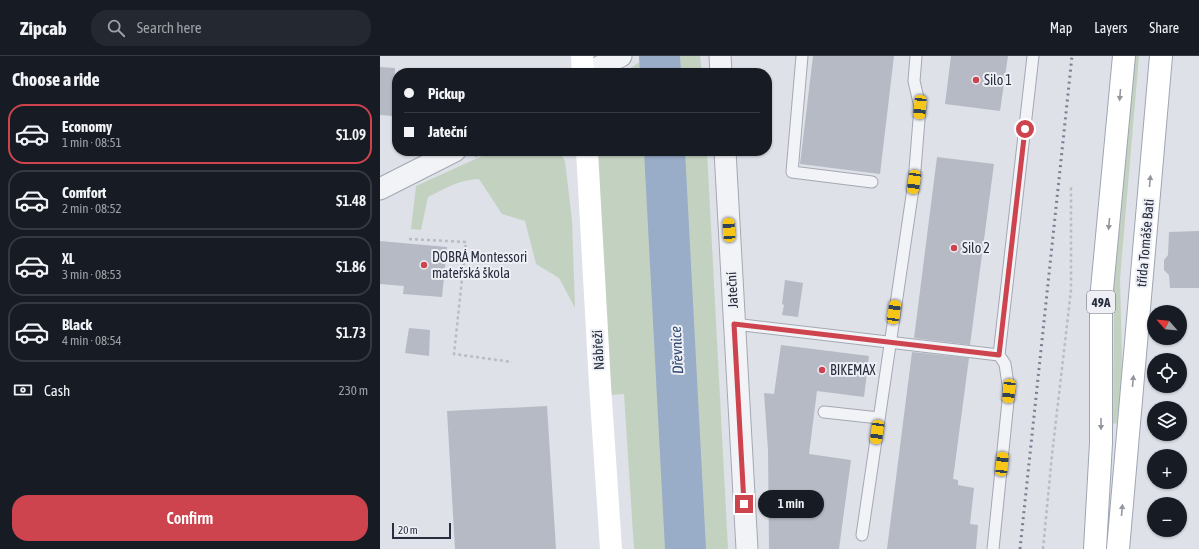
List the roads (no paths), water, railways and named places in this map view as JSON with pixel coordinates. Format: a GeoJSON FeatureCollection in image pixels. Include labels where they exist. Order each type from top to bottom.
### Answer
{"type":"FeatureCollection","features":[{"type":"Feature","properties":{"kind":"main road"},"geometry":{"type":"LineString","coordinates":[[582,56],[583,68]]}},
{"type":"Feature","properties":{"kind":"main road","name":"49A"},"geometry":{"type":"LineString","coordinates":[[1095,549],[1101,443],[1101,300],[1124,56]]}},
{"type":"Feature","properties":{"kind":"main road","name":"třída Tomáše Bati"},"geometry":{"type":"LineString","coordinates":[[1118,549],[1161,56]]}},
{"type":"Feature","properties":{"kind":"main road","name":"Nábřeží"},"geometry":{"type":"LineString","coordinates":[[587,156],[611,549]]}},
{"type":"Feature","properties":{"kind":"street"},"geometry":{"type":"LineString","coordinates":[[720,56],[721,68]]}},
{"type":"Feature","properties":{"kind":"street"},"geometry":{"type":"LineString","coordinates":[[597,68],[616,59]]}},
{"type":"Feature","properties":{"kind":"street"},"geometry":{"type":"LineString","coordinates":[[380,188],[445,156]]}},
{"type":"Feature","properties":{"kind":"street","name":"Jateční"},"geometry":{"type":"LineString","coordinates":[[725,156],[747,549]]}},
{"type":"Feature","properties":{"kind":"lane"},"geometry":{"type":"LineString","coordinates":[[802,56],[792,172],[872,182]]}},
{"type":"Feature","properties":{"kind":"lane"},"geometry":{"type":"LineString","coordinates":[[862,535],[914,182],[920,107],[914,81],[916,56]]}},
{"type":"Feature","properties":{"kind":"lane"},"geometry":{"type":"LineString","coordinates":[[993,549],[1009,391],[1005,364],[999,355],[1033,56]]}},
{"type":"Feature","properties":{"kind":"lane"},"geometry":{"type":"LineString","coordinates":[[734,324],[999,355]]}},
{"type":"Feature","properties":{"kind":"lane"},"geometry":{"type":"LineString","coordinates":[[824,412],[879,418]]}},
{"type":"Feature","properties":{"kind":"water"},"geometry":{"type":"Polygon","coordinates":[[[639,56],[680,56],[681,68],[640,68],[639,56]]]}},
{"type":"Feature","properties":{"kind":"water","name":"Dřevnice"},"geometry":{"type":"Polygon","coordinates":[[[644,156],[685,156],[706,549],[665,549],[644,156]]]}},
{"type":"Feature","properties":{"kind":"railway"},"geometry":{"type":"LineString","coordinates":[[1020,549],[1072,56]]}},
{"type":"Feature","properties":{"kind":"place","name":"Silo 1"},"geometry":{"type":"Point","coordinates":[976,80]}},
{"type":"Feature","properties":{"kind":"place","name":"Silo 2"},"geometry":{"type":"Point","coordinates":[954,248]}},
{"type":"Feature","properties":{"kind":"place","name":"DOBRÁ Montessori mateřská škola"},"geometry":{"type":"Point","coordinates":[424,265]}},
{"type":"Feature","properties":{"kind":"place","name":"BIKEMAX"},"geometry":{"type":"Point","coordinates":[822,370]}}]}
